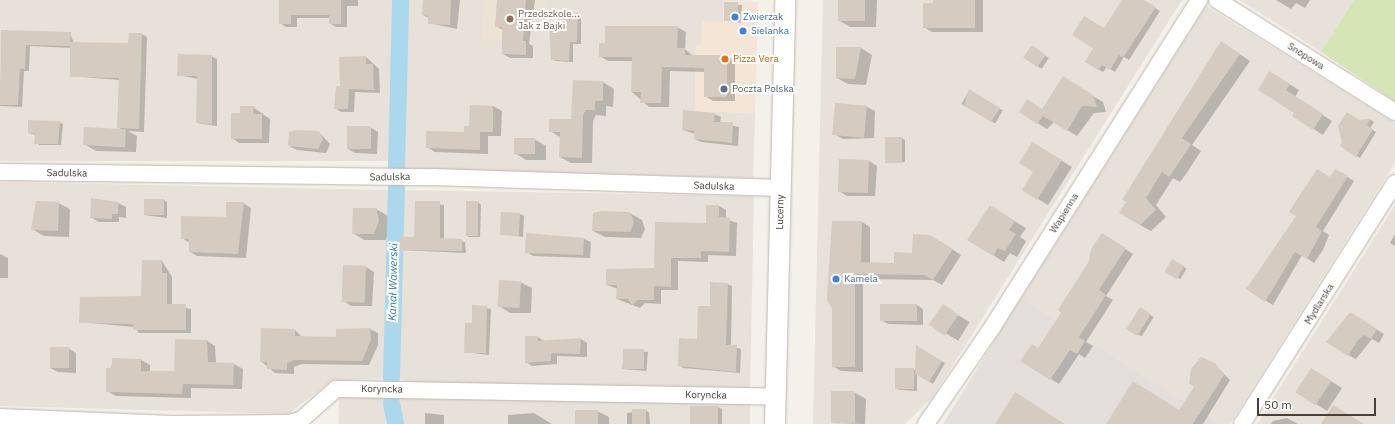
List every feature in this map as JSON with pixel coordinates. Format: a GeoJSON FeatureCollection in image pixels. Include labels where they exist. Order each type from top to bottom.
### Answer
{"type":"FeatureCollection","features":[{"type":"Feature","properties":{"kind":"street","name":"Lucerny"},"geometry":{"type":"LineString","coordinates":[[776,424],[785,0]]}},
{"type":"Feature","properties":{"kind":"street","name":"Wapienna"},"geometry":{"type":"LineString","coordinates":[[926,424],[989,332],[1199,0]]}},
{"type":"Feature","properties":{"kind":"street","name":"Snopowa"},"geometry":{"type":"LineString","coordinates":[[1217,0],[1395,112]]}},
{"type":"Feature","properties":{"kind":"street","name":"Sadulska"},"geometry":{"type":"LineString","coordinates":[[0,172],[433,177],[781,188]]}},
{"type":"Feature","properties":{"kind":"street","name":"Mydlarska"},"geometry":{"type":"LineString","coordinates":[[1242,424],[1395,183]]}},
{"type":"Feature","properties":{"kind":"street","name":"Koryncka"},"geometry":{"type":"LineString","coordinates":[[0,417],[288,424],[301,420],[336,388],[776,397]]}},
{"type":"Feature","properties":{"kind":"shaded area"},"geometry":{"type":"Polygon","coordinates":[[[0,0],[394,0],[394,161],[0,161],[0,0]]]}},
{"type":"Feature","properties":{"kind":"shaded area"},"geometry":{"type":"Polygon","coordinates":[[[405,0],[758,0],[724,1],[723,22],[701,45],[696,45],[695,111],[755,113],[753,178],[402,169],[408,39],[404,38],[405,0]]]}},
{"type":"Feature","properties":{"kind":"shaded area","name":"Przedszkole... Jak z Bajki"},"geometry":{"type":"Polygon","coordinates":[[[484,0],[547,0],[526,41],[482,40],[484,0]]]}},
{"type":"Feature","properties":{"kind":"shaded area"},"geometry":{"type":"Polygon","coordinates":[[[823,0],[1182,0],[933,397],[905,424],[813,424],[823,0]]]}},
{"type":"Feature","properties":{"kind":"shaded area"},"geometry":{"type":"Polygon","coordinates":[[[1240,0],[1354,0],[1321,52],[1240,0]]]}},
{"type":"Feature","properties":{"kind":"shaded area"},"geometry":{"type":"Polygon","coordinates":[[[724,1],[758,2],[755,113],[695,111],[696,45],[701,45],[702,21],[723,22],[724,1]]]}},
{"type":"Feature","properties":{"kind":"shaded area"},"geometry":{"type":"Polygon","coordinates":[[[1206,6],[1395,123],[1395,163],[1230,424],[1221,424],[1021,298],[1206,6]]]}},
{"type":"Feature","properties":{"kind":"shaded area"},"geometry":{"type":"Polygon","coordinates":[[[0,182],[389,190],[384,378],[332,381],[288,414],[0,406],[0,182]]]}},
{"type":"Feature","properties":{"kind":"shaded area"},"geometry":{"type":"Polygon","coordinates":[[[400,190],[754,196],[750,391],[413,383],[398,378],[400,190]]]}},
{"type":"Feature","properties":{"kind":"shaded area"},"geometry":{"type":"Polygon","coordinates":[[[1395,205],[1395,424],[1257,424],[1395,205]]]}},
{"type":"Feature","properties":{"kind":"shaded area"},"geometry":{"type":"Polygon","coordinates":[[[1021,298],[1221,424],[943,424],[1021,298]]]}},
{"type":"Feature","properties":{"kind":"shaded area"},"geometry":{"type":"Polygon","coordinates":[[[339,396],[386,397],[386,424],[339,424],[339,396]]]}},
{"type":"Feature","properties":{"kind":"shaded area"},"geometry":{"type":"Polygon","coordinates":[[[396,397],[750,404],[750,424],[400,424],[396,397]]]}},
{"type":"Feature","properties":{"kind":"green space"},"geometry":{"type":"Polygon","coordinates":[[[394,0],[405,0],[404,38],[408,39],[402,169],[388,168],[394,0]]]}},
{"type":"Feature","properties":{"kind":"green space"},"geometry":{"type":"Polygon","coordinates":[[[1354,0],[1395,0],[1395,101],[1321,52],[1354,0]]]}},
{"type":"Feature","properties":{"kind":"green space"},"geometry":{"type":"Polygon","coordinates":[[[389,190],[400,190],[398,378],[384,378],[389,190]]]}},
{"type":"Feature","properties":{"kind":"green space"},"geometry":{"type":"Polygon","coordinates":[[[386,397],[396,397],[400,424],[389,424],[386,397]]]}},
{"type":"Feature","properties":{"kind":"building"},"geometry":{"type":"Polygon","coordinates":[[[279,0],[341,0],[341,24],[329,24],[329,15],[291,15],[291,24],[279,24],[279,0]]]}},
{"type":"Feature","properties":{"kind":"building"},"geometry":{"type":"Polygon","coordinates":[[[423,0],[451,0],[450,25],[428,24],[428,16],[422,15],[423,0]]]}},
{"type":"Feature","properties":{"kind":"building"},"geometry":{"type":"Polygon","coordinates":[[[497,0],[526,0],[523,41],[526,41],[526,55],[502,54],[502,27],[495,27],[497,0]]]}},
{"type":"Feature","properties":{"kind":"building"},"geometry":{"type":"Polygon","coordinates":[[[838,0],[865,0],[865,21],[838,21],[838,0]]]}},
{"type":"Feature","properties":{"kind":"building"},"geometry":{"type":"Polygon","coordinates":[[[933,0],[975,0],[975,28],[923,28],[923,3],[933,3],[933,0]]]}},
{"type":"Feature","properties":{"kind":"building"},"geometry":{"type":"Polygon","coordinates":[[[1122,0],[1144,0],[1156,7],[1123,58],[1119,55],[1110,70],[1102,65],[1098,70],[1085,62],[1093,48],[1072,35],[1084,16],[1104,28],[1122,0]]]}},
{"type":"Feature","properties":{"kind":"building"},"geometry":{"type":"Polygon","coordinates":[[[724,2],[738,2],[738,21],[724,21],[724,2]]]}},
{"type":"Feature","properties":{"kind":"building"},"geometry":{"type":"Polygon","coordinates":[[[563,13],[578,13],[577,42],[570,42],[569,61],[551,60],[549,24],[562,25],[563,13]]]}},
{"type":"Feature","properties":{"kind":"building"},"geometry":{"type":"Polygon","coordinates":[[[605,26],[678,26],[677,48],[685,48],[685,55],[727,55],[727,97],[704,97],[704,68],[662,67],[661,103],[640,103],[641,92],[631,92],[632,57],[599,57],[599,43],[605,43],[605,26]]]}},
{"type":"Feature","properties":{"kind":"building"},"geometry":{"type":"Polygon","coordinates":[[[1,30],[71,32],[70,46],[26,45],[25,69],[20,69],[18,105],[0,105],[1,30]]]}},
{"type":"Feature","properties":{"kind":"building"},"geometry":{"type":"Polygon","coordinates":[[[129,33],[142,33],[139,129],[117,128],[119,78],[70,77],[70,42],[128,43],[129,33]]]}},
{"type":"Feature","properties":{"kind":"building"},"geometry":{"type":"Polygon","coordinates":[[[1221,41],[1240,54],[1182,138],[1191,144],[1176,167],[1169,177],[1162,172],[1146,198],[1156,210],[1140,225],[1119,213],[1126,202],[1122,200],[1221,41]]]}},
{"type":"Feature","properties":{"kind":"building"},"geometry":{"type":"Polygon","coordinates":[[[1032,45],[1046,55],[1037,67],[1023,57],[1032,45]]]}},
{"type":"Feature","properties":{"kind":"building"},"geometry":{"type":"Polygon","coordinates":[[[836,47],[861,47],[855,79],[836,78],[836,47]]]}},
{"type":"Feature","properties":{"kind":"building"},"geometry":{"type":"Polygon","coordinates":[[[178,54],[212,55],[212,124],[196,123],[197,76],[177,76],[178,54]]]}},
{"type":"Feature","properties":{"kind":"building"},"geometry":{"type":"Polygon","coordinates":[[[366,56],[366,64],[373,64],[374,90],[349,89],[348,109],[334,109],[336,86],[340,86],[339,57],[366,56]]]}},
{"type":"Feature","properties":{"kind":"building"},"geometry":{"type":"Polygon","coordinates":[[[1269,71],[1290,84],[1286,90],[1323,114],[1313,130],[1292,116],[1294,113],[1258,90],[1269,71]]]}},
{"type":"Feature","properties":{"kind":"building"},"geometry":{"type":"Polygon","coordinates":[[[1063,76],[1093,95],[1097,107],[1082,106],[1067,131],[1043,116],[1037,124],[1019,112],[1027,99],[1042,109],[1063,76]]]}},
{"type":"Feature","properties":{"kind":"building"},"geometry":{"type":"Polygon","coordinates":[[[573,80],[603,81],[603,101],[595,101],[595,110],[586,110],[583,115],[582,158],[559,157],[560,132],[549,132],[549,119],[571,119],[573,80]]]}},
{"type":"Feature","properties":{"kind":"building"},"geometry":{"type":"Polygon","coordinates":[[[969,89],[1000,108],[991,122],[964,105],[969,89]]]}},
{"type":"Feature","properties":{"kind":"building"},"geometry":{"type":"Polygon","coordinates":[[[835,103],[867,106],[864,138],[832,135],[835,103]]]}},
{"type":"Feature","properties":{"kind":"building"},"geometry":{"type":"Polygon","coordinates":[[[470,105],[493,106],[493,132],[480,132],[480,150],[426,148],[426,131],[464,132],[464,126],[469,126],[470,105]]]}},
{"type":"Feature","properties":{"kind":"building"},"geometry":{"type":"Polygon","coordinates":[[[240,106],[254,106],[253,114],[262,114],[262,139],[231,139],[231,113],[240,113],[240,106]]]}},
{"type":"Feature","properties":{"kind":"building"},"geometry":{"type":"Polygon","coordinates":[[[683,110],[715,113],[714,122],[733,122],[732,143],[694,139],[694,131],[682,130],[683,110]]]}},
{"type":"Feature","properties":{"kind":"building"},"geometry":{"type":"Polygon","coordinates":[[[1347,112],[1359,120],[1371,119],[1367,125],[1373,129],[1356,157],[1340,146],[1342,142],[1338,126],[1347,112]]]}},
{"type":"Feature","properties":{"kind":"building"},"geometry":{"type":"Polygon","coordinates":[[[28,120],[60,121],[58,144],[34,144],[35,133],[28,133],[28,120]]]}},
{"type":"Feature","properties":{"kind":"building"},"geometry":{"type":"Polygon","coordinates":[[[347,126],[371,126],[371,149],[347,149],[347,126]]]}},
{"type":"Feature","properties":{"kind":"building"},"geometry":{"type":"Polygon","coordinates":[[[84,127],[126,129],[125,147],[83,145],[84,127]]]}},
{"type":"Feature","properties":{"kind":"building"},"geometry":{"type":"Polygon","coordinates":[[[296,130],[319,131],[323,139],[318,149],[288,146],[289,132],[296,130]]]}},
{"type":"Feature","properties":{"kind":"building"},"geometry":{"type":"Polygon","coordinates":[[[885,137],[902,137],[902,163],[885,163],[885,137]]]}},
{"type":"Feature","properties":{"kind":"building"},"geometry":{"type":"Polygon","coordinates":[[[514,138],[535,138],[535,154],[514,154],[514,138]]]}},
{"type":"Feature","properties":{"kind":"building"},"geometry":{"type":"Polygon","coordinates":[[[1032,142],[1062,160],[1037,200],[1022,190],[1033,172],[1019,163],[1032,142]]]}},
{"type":"Feature","properties":{"kind":"building"},"geometry":{"type":"Polygon","coordinates":[[[839,159],[869,160],[868,193],[838,192],[839,159]]]}},
{"type":"Feature","properties":{"kind":"building"},"geometry":{"type":"Polygon","coordinates":[[[1317,169],[1330,177],[1335,169],[1348,176],[1316,227],[1322,231],[1307,259],[1295,252],[1265,302],[1246,289],[1296,216],[1289,212],[1317,169]]]}},
{"type":"Feature","properties":{"kind":"building"},"geometry":{"type":"Polygon","coordinates":[[[91,198],[118,202],[118,214],[112,214],[112,219],[90,218],[91,198]]]}},
{"type":"Feature","properties":{"kind":"building"},"geometry":{"type":"Polygon","coordinates":[[[144,199],[164,199],[164,215],[144,215],[144,199]]]}},
{"type":"Feature","properties":{"kind":"building"},"geometry":{"type":"Polygon","coordinates":[[[36,201],[59,202],[58,231],[31,230],[36,201]]]}},
{"type":"Feature","properties":{"kind":"building"},"geometry":{"type":"Polygon","coordinates":[[[415,201],[440,201],[440,238],[462,239],[462,251],[399,250],[400,237],[414,237],[415,201]]]}},
{"type":"Feature","properties":{"kind":"building"},"geometry":{"type":"Polygon","coordinates":[[[466,201],[478,201],[478,236],[466,236],[466,201]]]}},
{"type":"Feature","properties":{"kind":"building"},"geometry":{"type":"Polygon","coordinates":[[[226,202],[244,202],[238,254],[189,252],[189,239],[181,239],[181,216],[226,217],[226,202]]]}},
{"type":"Feature","properties":{"kind":"building"},"geometry":{"type":"Polygon","coordinates":[[[706,205],[719,205],[719,217],[730,218],[729,252],[701,251],[701,258],[671,258],[671,287],[654,286],[654,300],[638,300],[632,305],[628,299],[616,299],[617,285],[606,285],[606,269],[654,268],[655,222],[706,223],[706,205]]]}},
{"type":"Feature","properties":{"kind":"building"},"geometry":{"type":"Polygon","coordinates":[[[990,205],[1015,221],[1009,230],[1016,234],[1005,251],[998,248],[993,256],[967,240],[990,205]]]}},
{"type":"Feature","properties":{"kind":"building"},"geometry":{"type":"Polygon","coordinates":[[[353,208],[376,208],[379,221],[374,234],[352,234],[353,208]]]}},
{"type":"Feature","properties":{"kind":"building"},"geometry":{"type":"Polygon","coordinates":[[[601,211],[630,212],[634,222],[630,232],[592,231],[593,213],[601,211]]]}},
{"type":"Feature","properties":{"kind":"building"},"geometry":{"type":"Polygon","coordinates":[[[501,212],[520,213],[519,236],[500,235],[501,212]]]}},
{"type":"Feature","properties":{"kind":"building"},"geometry":{"type":"Polygon","coordinates":[[[832,221],[862,221],[861,262],[894,263],[894,252],[912,253],[913,234],[930,235],[953,249],[933,280],[925,275],[855,274],[855,367],[832,367],[832,309],[827,300],[832,221]]]}},
{"type":"Feature","properties":{"kind":"building"},"geometry":{"type":"Polygon","coordinates":[[[526,233],[584,238],[583,255],[525,253],[526,233]]]}},
{"type":"Feature","properties":{"kind":"building"},"geometry":{"type":"Polygon","coordinates":[[[1102,233],[1126,248],[1099,290],[1106,295],[1079,337],[1085,341],[1077,354],[1070,350],[1050,380],[1020,361],[1032,344],[1038,348],[1061,313],[1058,310],[1089,261],[1091,249],[1102,233]]]}},
{"type":"Feature","properties":{"kind":"building"},"geometry":{"type":"Polygon","coordinates":[[[1172,259],[1184,266],[1177,279],[1164,272],[1172,259]]]}},
{"type":"Feature","properties":{"kind":"building"},"geometry":{"type":"Polygon","coordinates":[[[142,260],[162,260],[162,273],[167,273],[167,304],[186,304],[186,330],[133,330],[133,324],[79,323],[80,297],[141,296],[142,260]]]}},
{"type":"Feature","properties":{"kind":"building"},"geometry":{"type":"Polygon","coordinates":[[[343,265],[366,266],[365,303],[342,302],[343,265]]]}},
{"type":"Feature","properties":{"kind":"building"},"geometry":{"type":"Polygon","coordinates":[[[499,280],[521,281],[520,308],[498,307],[499,280]]]}},
{"type":"Feature","properties":{"kind":"building"},"geometry":{"type":"Polygon","coordinates":[[[710,282],[728,283],[726,345],[737,345],[736,372],[678,366],[679,338],[697,339],[698,306],[710,306],[710,282]]]}},
{"type":"Feature","properties":{"kind":"building"},"geometry":{"type":"Polygon","coordinates":[[[880,304],[917,304],[917,321],[880,321],[880,304]]]}},
{"type":"Feature","properties":{"kind":"building"},"geometry":{"type":"Polygon","coordinates":[[[943,304],[959,315],[944,335],[929,324],[943,304]]]}},
{"type":"Feature","properties":{"kind":"building"},"geometry":{"type":"Polygon","coordinates":[[[472,305],[487,306],[486,353],[464,353],[465,323],[472,323],[472,305]]]}},
{"type":"Feature","properties":{"kind":"building"},"geometry":{"type":"Polygon","coordinates":[[[1140,307],[1151,314],[1137,336],[1126,329],[1140,307]]]}},
{"type":"Feature","properties":{"kind":"building"},"geometry":{"type":"Polygon","coordinates":[[[1350,312],[1377,329],[1371,339],[1364,335],[1358,340],[1348,356],[1326,342],[1350,312]]]}},
{"type":"Feature","properties":{"kind":"building"},"geometry":{"type":"Polygon","coordinates":[[[261,328],[295,329],[295,336],[336,337],[336,329],[370,328],[371,340],[362,361],[294,360],[287,363],[287,370],[267,369],[267,362],[260,362],[261,328]]]}},
{"type":"Feature","properties":{"kind":"building"},"geometry":{"type":"Polygon","coordinates":[[[525,336],[538,336],[538,341],[581,338],[580,354],[551,353],[551,361],[525,363],[525,336]]]}},
{"type":"Feature","properties":{"kind":"building"},"geometry":{"type":"Polygon","coordinates":[[[175,339],[207,340],[208,362],[234,363],[233,385],[183,384],[182,394],[106,392],[106,368],[112,368],[112,358],[141,359],[141,371],[174,371],[175,339]]]}},
{"type":"Feature","properties":{"kind":"building"},"geometry":{"type":"Polygon","coordinates":[[[916,345],[942,361],[929,382],[915,374],[916,345]]]}},
{"type":"Feature","properties":{"kind":"building"},"geometry":{"type":"Polygon","coordinates":[[[50,347],[69,347],[69,368],[50,368],[50,347]]]}},
{"type":"Feature","properties":{"kind":"building"},"geometry":{"type":"Polygon","coordinates":[[[623,349],[644,349],[644,369],[623,369],[623,349]]]}},
{"type":"Feature","properties":{"kind":"building"},"geometry":{"type":"Polygon","coordinates":[[[1201,357],[1215,363],[1224,375],[1193,424],[1106,424],[1133,381],[1179,410],[1194,387],[1189,383],[1191,369],[1201,357]]]}},
{"type":"Feature","properties":{"kind":"building"},"geometry":{"type":"Polygon","coordinates":[[[895,368],[914,368],[914,389],[895,389],[895,368]]]}},
{"type":"Feature","properties":{"kind":"building"},"geometry":{"type":"Polygon","coordinates":[[[1311,368],[1331,381],[1315,405],[1295,392],[1311,368]]]}},
{"type":"Feature","properties":{"kind":"building"},"geometry":{"type":"Polygon","coordinates":[[[831,391],[855,391],[855,423],[831,423],[831,391]]]}},
{"type":"Feature","properties":{"kind":"building"},"geometry":{"type":"Polygon","coordinates":[[[1015,392],[1065,424],[995,424],[1015,392]]]}},
{"type":"Feature","properties":{"kind":"building"},"geometry":{"type":"Polygon","coordinates":[[[1333,405],[1364,424],[1321,424],[1333,405]]]}},
{"type":"Feature","properties":{"kind":"building"},"geometry":{"type":"Polygon","coordinates":[[[690,406],[718,406],[718,424],[690,424],[690,406]]]}},
{"type":"Feature","properties":{"kind":"building"},"geometry":{"type":"Polygon","coordinates":[[[632,409],[646,409],[646,424],[632,424],[632,409]]]}},
{"type":"Feature","properties":{"kind":"building"},"geometry":{"type":"Polygon","coordinates":[[[575,410],[598,410],[598,424],[575,424],[575,410]]]}},
{"type":"Feature","properties":{"kind":"waterway","name":"Kanał Wawerski"},"geometry":{"type":"LineString","coordinates":[[396,168],[400,0]]}},
{"type":"Feature","properties":{"kind":"waterway","name":"Kanał Wawerski"},"geometry":{"type":"LineString","coordinates":[[391,377],[396,187]]}},
{"type":"Feature","properties":{"kind":"waterway","name":"Kanał Wawerski"},"geometry":{"type":"LineString","coordinates":[[391,403],[395,424]]}},
{"type":"Feature","properties":{"kind":"place","name":"Zwierzak"},"geometry":{"type":"Point","coordinates":[735,17]}},
{"type":"Feature","properties":{"kind":"place","name":"Przedszkole... Jak z Bajki"},"geometry":{"type":"Point","coordinates":[510,19]}},
{"type":"Feature","properties":{"kind":"place","name":"Sielanka"},"geometry":{"type":"Point","coordinates":[743,31]}},
{"type":"Feature","properties":{"kind":"place","name":"Pizza Vera"},"geometry":{"type":"Point","coordinates":[725,59]}},
{"type":"Feature","properties":{"kind":"place","name":"Poczta Polska"},"geometry":{"type":"Point","coordinates":[724,89]}},
{"type":"Feature","properties":{"kind":"place","name":"Kamela"},"geometry":{"type":"Point","coordinates":[836,279]}}]}
